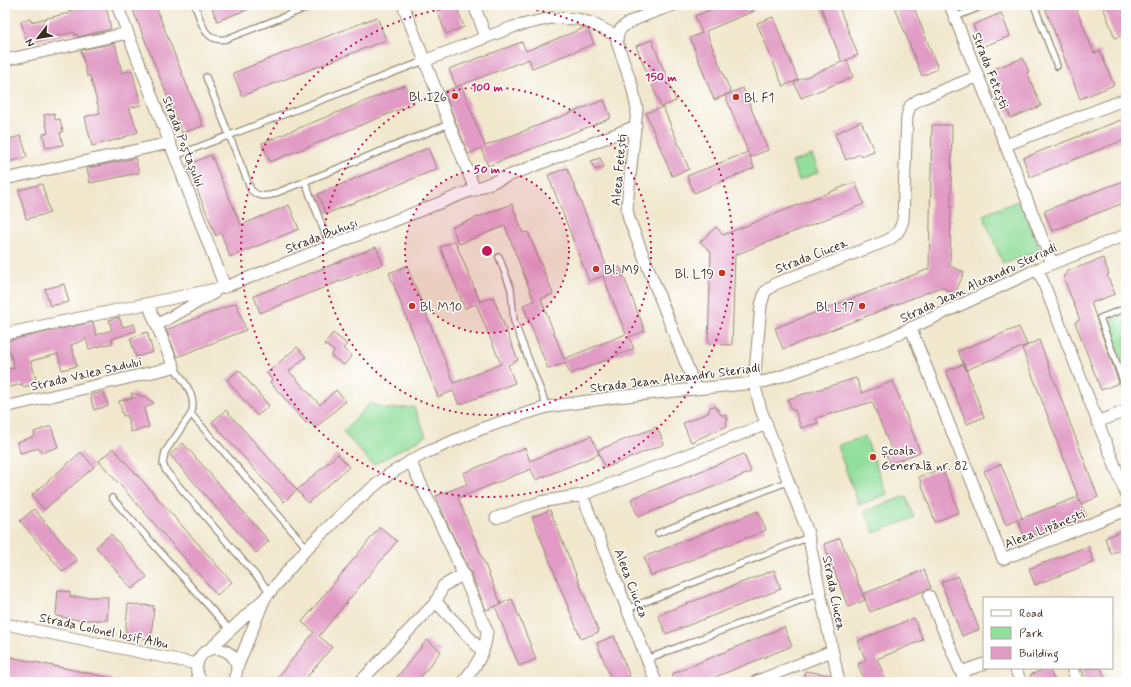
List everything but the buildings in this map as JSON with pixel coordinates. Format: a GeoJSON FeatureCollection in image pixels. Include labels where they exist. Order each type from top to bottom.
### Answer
{"type":"FeatureCollection","features":[{"type":"Feature","properties":{"kind":"street","name":"Strada Poștașului"},"geometry":{"type":"LineString","coordinates":[[117,5],[225,287]]}},
{"type":"Feature","properties":{"kind":"street"},"geometry":{"type":"LineString","coordinates":[[403,5],[474,190]]}},
{"type":"Feature","properties":{"kind":"street"},"geometry":{"type":"LineString","coordinates":[[474,5],[486,37]]}},
{"type":"Feature","properties":{"kind":"street"},"geometry":{"type":"LineString","coordinates":[[424,61],[513,27],[535,21],[563,18],[577,19],[591,23],[617,36],[620,30],[630,22],[674,5]]}},
{"type":"Feature","properties":{"kind":"street","name":"Strada Fetești"},"geometry":{"type":"LineString","coordinates":[[950,5],[1052,263]]}},
{"type":"Feature","properties":{"kind":"street"},"geometry":{"type":"LineString","coordinates":[[5,60],[128,33]]}},
{"type":"Feature","properties":{"kind":"street","name":"Aleea Fetești"},"geometry":{"type":"LineString","coordinates":[[617,36],[617,47],[628,72],[635,95],[637,109],[627,208],[629,219],[696,389]]}},
{"type":"Feature","properties":{"kind":"street","name":"Strada Ciucea"},"geometry":{"type":"LineString","coordinates":[[839,682],[809,537],[757,398],[754,383],[761,305],[765,292],[782,281],[886,241],[897,233],[901,228],[903,220],[907,116],[910,106],[918,100],[978,76]]}},
{"type":"Feature","properties":{"kind":"street"},"geometry":{"type":"LineString","coordinates":[[1006,145],[1126,99]]}},
{"type":"Feature","properties":{"kind":"street","name":"Strada Buhuși"},"geometry":{"type":"LineString","coordinates":[[5,334],[225,287],[636,126]]}},
{"type":"Feature","properties":{"kind":"street"},"geometry":{"type":"LineString","coordinates":[[5,179],[169,143]]}},
{"type":"Feature","properties":{"kind":"street","name":"Strada Jean Alexandru Steriadi"},"geometry":{"type":"LineString","coordinates":[[197,664],[204,653],[268,595],[307,548],[367,491],[410,461],[436,448],[481,429],[547,407],[616,397],[754,383],[815,366],[911,329],[1038,269],[1126,235]]}},
{"type":"Feature","properties":{"kind":"street"},"geometry":{"type":"LineString","coordinates":[[1038,269],[1126,494]]}},
{"type":"Feature","properties":{"kind":"street"},"geometry":{"type":"LineString","coordinates":[[156,325],[225,287]]}},
{"type":"Feature","properties":{"kind":"street"},"geometry":{"type":"LineString","coordinates":[[148,304],[174,367]]}},
{"type":"Feature","properties":{"kind":"street","name":"Aleea Lipănești"},"geometry":{"type":"LineString","coordinates":[[911,329],[1003,559],[1126,510]]}},
{"type":"Feature","properties":{"kind":"street","name":"Strada Valea Sadului"},"geometry":{"type":"LineString","coordinates":[[5,407],[174,367]]}},
{"type":"Feature","properties":{"kind":"street"},"geometry":{"type":"LineString","coordinates":[[1097,422],[1126,411]]}},
{"type":"Feature","properties":{"kind":"street"},"geometry":{"type":"LineString","coordinates":[[496,518],[540,502],[582,495],[767,424]]}},
{"type":"Feature","properties":{"kind":"street"},"geometry":{"type":"LineString","coordinates":[[410,461],[464,574],[487,631],[483,652],[463,682]]}},
{"type":"Feature","properties":{"kind":"street","name":"Aleea Ciucea"},"geometry":{"type":"LineString","coordinates":[[582,495],[656,682]]}},
{"type":"Feature","properties":{"kind":"street"},"geometry":{"type":"LineString","coordinates":[[360,682],[436,602],[443,586],[464,574]]}},
{"type":"Feature","properties":{"kind":"street","name":"Strada Jean Alexandru Steriadi"},"geometry":{"type":"LineString","coordinates":[[232,682],[235,678],[237,668],[268,595]]}},
{"type":"Feature","properties":{"kind":"street"},"geometry":{"type":"LineString","coordinates":[[929,596],[963,677],[983,665]]}},
{"type":"Feature","properties":{"kind":"street"},"geometry":{"type":"LineString","coordinates":[[436,602],[483,652]]}},
{"type":"Feature","properties":{"kind":"street","name":"Strada Colonel Iosif Albu"},"geometry":{"type":"LineString","coordinates":[[5,624],[197,664]]}},
{"type":"Feature","properties":{"kind":"street"},"geometry":{"type":"LineString","coordinates":[[209,650],[222,649],[228,652],[233,656],[237,668]]}},
{"type":"Feature","properties":{"kind":"street"},"geometry":{"type":"LineString","coordinates":[[755,682],[832,651]]}},
{"type":"Feature","properties":{"kind":"street"},"geometry":{"type":"LineString","coordinates":[[197,664],[197,672],[202,682]]}},
{"type":"Feature","properties":{"kind":"street"},"geometry":{"type":"LineString","coordinates":[[1016,669],[1021,682]]}},
{"type":"Feature","properties":{"kind":"street"},"geometry":{"type":"LineString","coordinates":[[1072,669],[1078,682]]}},
{"type":"Feature","properties":{"kind":"lane"},"geometry":{"type":"LineString","coordinates":[[195,5],[207,33],[212,38],[219,40],[226,39],[314,5]]}},
{"type":"Feature","properties":{"kind":"lane"},"geometry":{"type":"LineString","coordinates":[[955,17],[985,5]]}},
{"type":"Feature","properties":{"kind":"lane"},"geometry":{"type":"LineString","coordinates":[[1034,5],[1057,66]]}},
{"type":"Feature","properties":{"kind":"lane"},"geometry":{"type":"LineString","coordinates":[[174,156],[424,61]]}},
{"type":"Feature","properties":{"kind":"lane"},"geometry":{"type":"LineString","coordinates":[[206,77],[251,190],[256,194],[263,196],[271,195],[305,182],[449,124]]}},
{"type":"Feature","properties":{"kind":"lane"},"geometry":{"type":"LineString","coordinates":[[305,182],[330,246]]}},
{"type":"Feature","properties":{"kind":"lane"},"geometry":{"type":"LineString","coordinates":[[499,257],[511,288],[514,321],[547,407]]}},
{"type":"Feature","properties":{"kind":"lane"},"geometry":{"type":"LineString","coordinates":[[1126,308],[1100,318],[1125,380],[1126,389]]}},
{"type":"Feature","properties":{"kind":"lane"},"geometry":{"type":"LineString","coordinates":[[174,367],[187,385],[194,403],[191,414],[165,452],[163,464],[166,471],[268,595]]}},
{"type":"Feature","properties":{"kind":"lane"},"geometry":{"type":"LineString","coordinates":[[191,414],[307,548]]}},
{"type":"Feature","properties":{"kind":"lane"},"geometry":{"type":"LineString","coordinates":[[658,533],[788,481]]}},
{"type":"Feature","properties":{"kind":"lane"},"geometry":{"type":"LineString","coordinates":[[112,498],[230,630]]}},
{"type":"Feature","properties":{"kind":"lane"},"geometry":{"type":"LineString","coordinates":[[627,609],[809,537]]}},
{"type":"Feature","properties":{"kind":"lane"},"geometry":{"type":"LineString","coordinates":[[647,659],[820,593]]}},
{"type":"Feature","properties":{"kind":"green space"},"geometry":{"type":"Polygon","coordinates":[[[812,155],[819,172],[799,180],[792,162],[812,155]]]}},
{"type":"Feature","properties":{"kind":"green space"},"geometry":{"type":"Polygon","coordinates":[[[1020,200],[1040,250],[1003,264],[983,215],[1020,200]]]}},
{"type":"Feature","properties":{"kind":"green space"},"geometry":{"type":"Polygon","coordinates":[[[1126,314],[1126,372],[1107,322],[1126,314]]]}},
{"type":"Feature","properties":{"kind":"green space"},"geometry":{"type":"Polygon","coordinates":[[[370,403],[386,409],[414,407],[426,436],[373,465],[343,432],[370,403]]]}},
{"type":"Feature","properties":{"kind":"green space"},"geometry":{"type":"Polygon","coordinates":[[[865,436],[887,494],[859,505],[837,446],[865,436]]]}},
{"type":"Feature","properties":{"kind":"green space"},"geometry":{"type":"Polygon","coordinates":[[[906,496],[914,518],[874,533],[865,511],[906,496]]]}},
{"type":"Feature","properties":{"kind":"place","name":"Bl. I26"},"geometry":{"type":"Point","coordinates":[455,96]}},
{"type":"Feature","properties":{"kind":"place","name":"Bl. F1"},"geometry":{"type":"Point","coordinates":[736,97]}},
{"type":"Feature","properties":{"kind":"place","name":"Bl. M9"},"geometry":{"type":"Point","coordinates":[596,269]}},
{"type":"Feature","properties":{"kind":"place","name":"Bl. L19"},"geometry":{"type":"Point","coordinates":[722,273]}},
{"type":"Feature","properties":{"kind":"place","name":"Bl. M10"},"geometry":{"type":"Point","coordinates":[412,306]}},
{"type":"Feature","properties":{"kind":"place","name":"Bl. L17"},"geometry":{"type":"Point","coordinates":[862,306]}},
{"type":"Feature","properties":{"kind":"place","name":"Școala Generală nr. 82"},"geometry":{"type":"Point","coordinates":[873,457]}}]}
